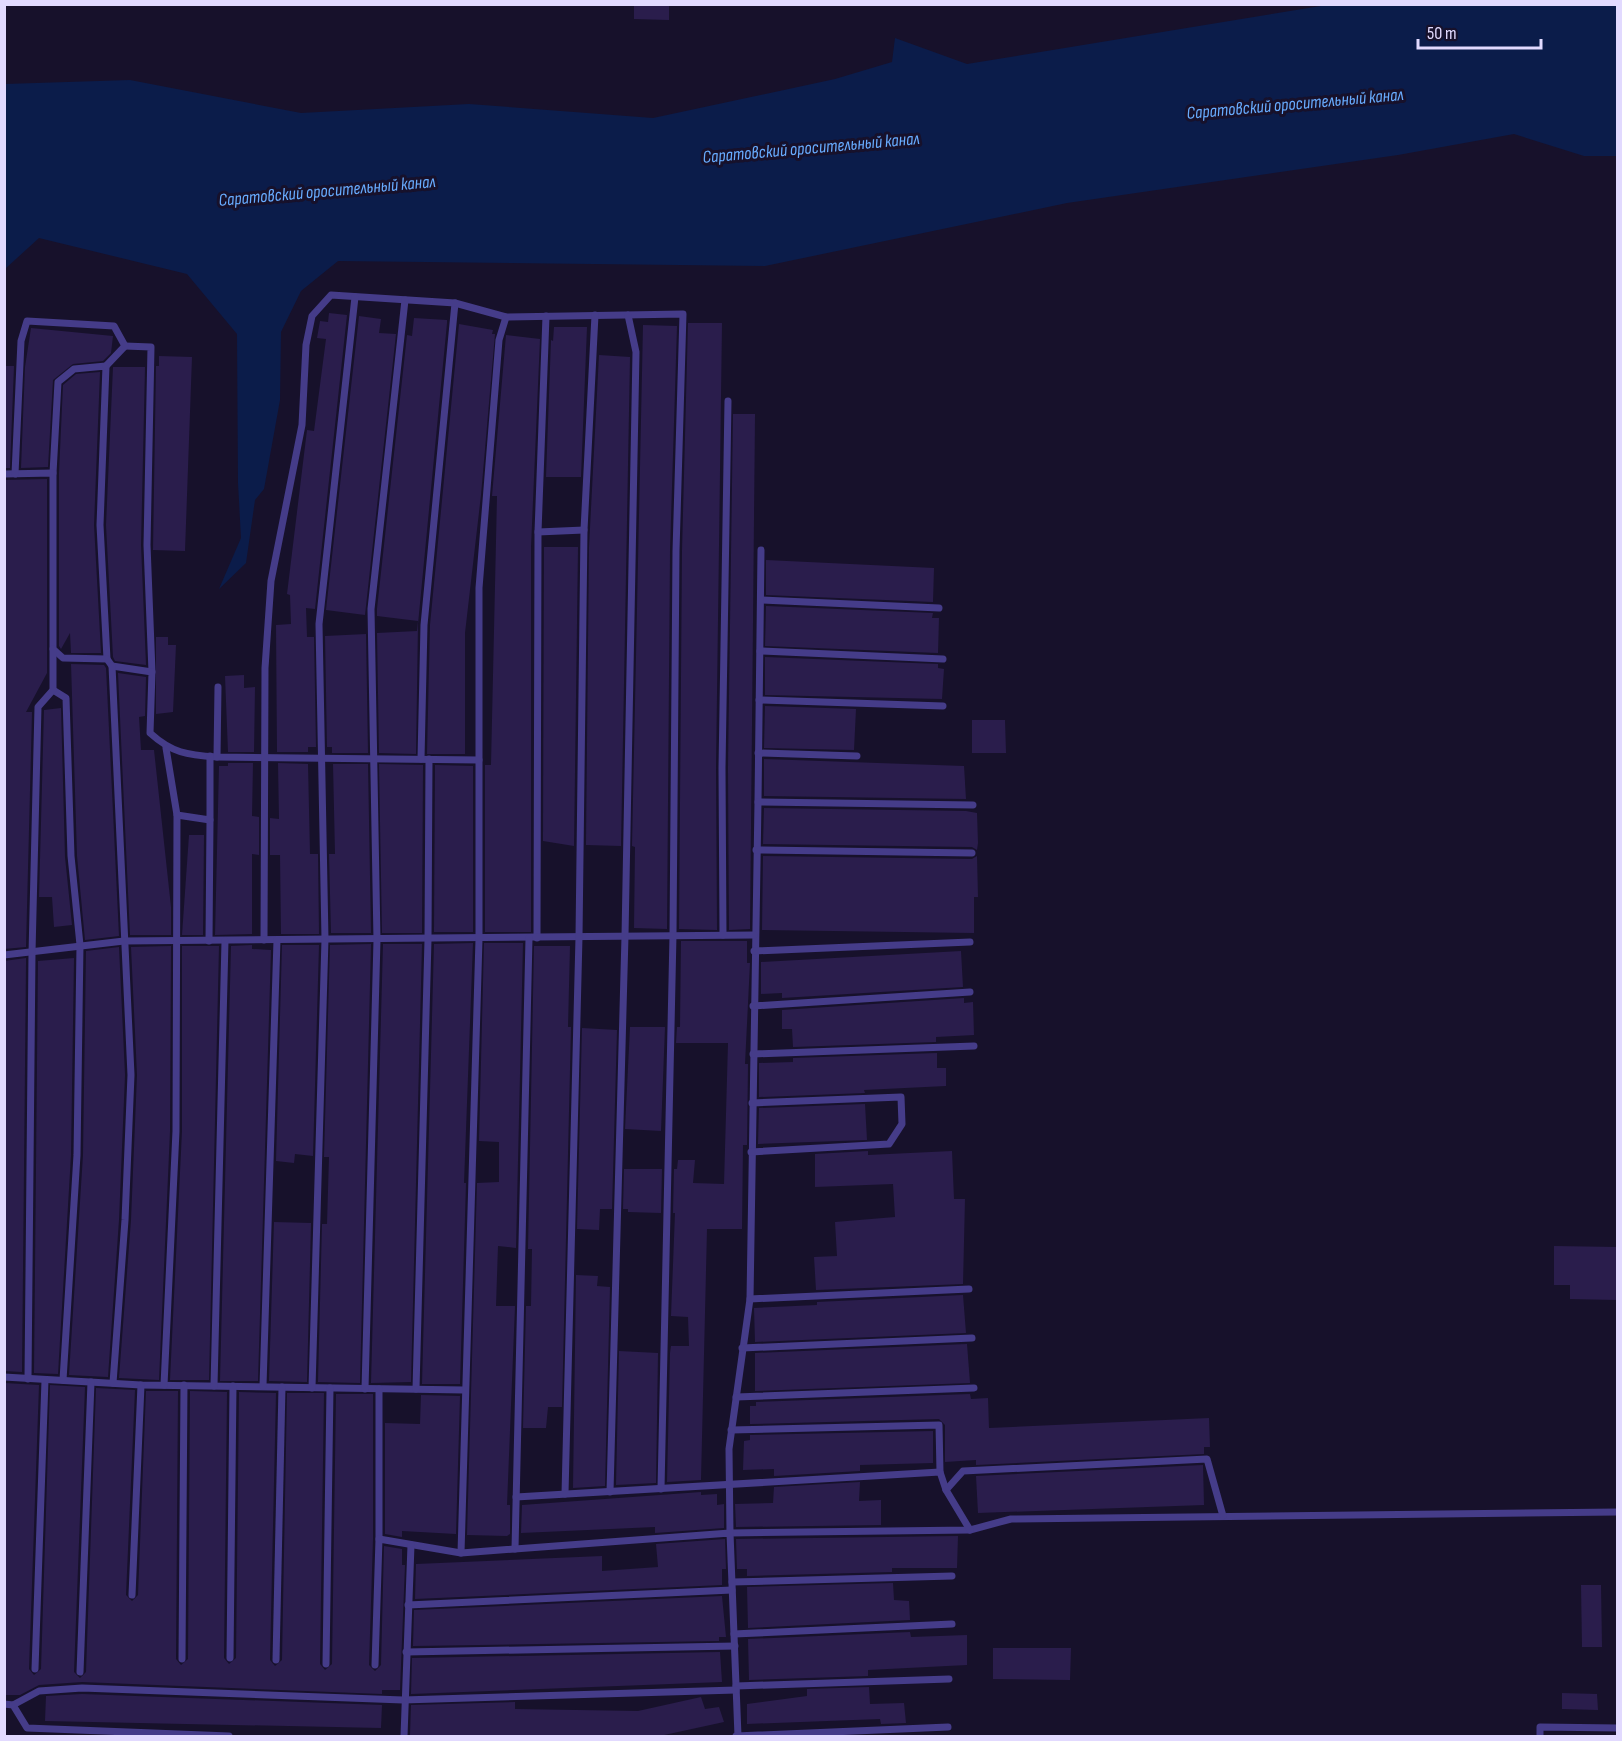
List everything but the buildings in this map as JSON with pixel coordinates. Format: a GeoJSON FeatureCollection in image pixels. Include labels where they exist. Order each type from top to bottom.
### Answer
{"type":"FeatureCollection","features":[{"type":"Feature","properties":{"kind":"lane"},"geometry":{"type":"LineString","coordinates":[[264,940],[265,668],[271,581],[303,425],[306,345],[312,316],[331,295],[455,303],[506,317],[683,314],[676,551],[673,935],[661,1489]]}},
{"type":"Feature","properties":{"kind":"lane"},"geometry":{"type":"LineString","coordinates":[[312,1388],[325,939],[319,624],[355,297]]}},
{"type":"Feature","properties":{"kind":"lane"},"geometry":{"type":"LineString","coordinates":[[365,1389],[377,940],[371,609],[405,300]]}},
{"type":"Feature","properties":{"kind":"lane"},"geometry":{"type":"LineString","coordinates":[[416,1389],[428,939],[424,625],[455,303]]}},
{"type":"Feature","properties":{"kind":"lane"},"geometry":{"type":"LineString","coordinates":[[565,1494],[579,937],[584,530],[595,315]]}},
{"type":"Feature","properties":{"kind":"lane"},"geometry":{"type":"LineString","coordinates":[[610,1492],[625,936],[636,352],[628,315]]}},
{"type":"Feature","properties":{"kind":"lane"},"geometry":{"type":"LineString","coordinates":[[515,1549],[533,938],[538,532],[546,316]]}},
{"type":"Feature","properties":{"kind":"lane"},"geometry":{"type":"LineString","coordinates":[[461,1553],[479,939],[478,588],[499,340],[506,317]]}},
{"type":"Feature","properties":{"kind":"lane"},"geometry":{"type":"LineString","coordinates":[[15,474],[21,341],[27,321],[114,326],[125,346]]}},
{"type":"Feature","properties":{"kind":"lane"},"geometry":{"type":"LineString","coordinates":[[28,1379],[32,953],[38,707],[54,690],[53,473],[58,382],[74,369],[106,366],[125,346],[151,347],[147,545],[152,672],[150,733],[166,748],[190,755],[213,757],[479,760]]}},
{"type":"Feature","properties":{"kind":"lane"},"geometry":{"type":"LineString","coordinates":[[106,366],[100,525],[107,659],[112,666],[131,1075],[125,1220],[114,1383]]}},
{"type":"Feature","properties":{"kind":"lane"},"geometry":{"type":"LineString","coordinates":[[723,935],[722,768],[728,401]]}},
{"type":"Feature","properties":{"kind":"lane"},"geometry":{"type":"LineString","coordinates":[[4,474],[53,473]]}},
{"type":"Feature","properties":{"kind":"lane"},"geometry":{"type":"LineString","coordinates":[[538,532],[584,530]]}},
{"type":"Feature","properties":{"kind":"lane"},"geometry":{"type":"LineString","coordinates":[[761,550],[750,1299],[731,1430],[729,1485],[738,1736],[948,1727]]}},
{"type":"Feature","properties":{"kind":"lane"},"geometry":{"type":"LineString","coordinates":[[761,600],[939,608]]}},
{"type":"Feature","properties":{"kind":"lane"},"geometry":{"type":"LineString","coordinates":[[53,649],[63,658],[107,659]]}},
{"type":"Feature","properties":{"kind":"lane"},"geometry":{"type":"LineString","coordinates":[[760,651],[943,659]]}},
{"type":"Feature","properties":{"kind":"lane"},"geometry":{"type":"LineString","coordinates":[[112,666],[152,672]]}},
{"type":"Feature","properties":{"kind":"lane"},"geometry":{"type":"LineString","coordinates":[[208,941],[210,820],[218,687]]}},
{"type":"Feature","properties":{"kind":"lane"},"geometry":{"type":"LineString","coordinates":[[54,690],[66,698],[71,856],[80,945],[77,1155],[63,1380]]}},
{"type":"Feature","properties":{"kind":"lane"},"geometry":{"type":"LineString","coordinates":[[759,700],[943,706]]}},
{"type":"Feature","properties":{"kind":"lane"},"geometry":{"type":"LineString","coordinates":[[164,1385],[176,1131],[177,815],[166,748]]}},
{"type":"Feature","properties":{"kind":"lane"},"geometry":{"type":"LineString","coordinates":[[758,753],[857,756]]}},
{"type":"Feature","properties":{"kind":"lane"},"geometry":{"type":"LineString","coordinates":[[758,802],[973,805]]}},
{"type":"Feature","properties":{"kind":"lane"},"geometry":{"type":"LineString","coordinates":[[177,815],[210,820]]}},
{"type":"Feature","properties":{"kind":"lane"},"geometry":{"type":"LineString","coordinates":[[756,850],[972,852]]}},
{"type":"Feature","properties":{"kind":"lane"},"geometry":{"type":"LineString","coordinates":[[4,955],[124,941],[754,935]]}},
{"type":"Feature","properties":{"kind":"lane"},"geometry":{"type":"LineString","coordinates":[[263,1386],[277,940]]}},
{"type":"Feature","properties":{"kind":"lane"},"geometry":{"type":"LineString","coordinates":[[214,1386],[225,941]]}},
{"type":"Feature","properties":{"kind":"lane"},"geometry":{"type":"LineString","coordinates":[[754,951],[970,942]]}},
{"type":"Feature","properties":{"kind":"lane"},"geometry":{"type":"LineString","coordinates":[[753,1006],[970,992]]}},
{"type":"Feature","properties":{"kind":"lane"},"geometry":{"type":"LineString","coordinates":[[753,1054],[974,1046]]}},
{"type":"Feature","properties":{"kind":"lane"},"geometry":{"type":"LineString","coordinates":[[751,1152],[889,1144],[902,1124],[901,1097],[752,1103]]}},
{"type":"Feature","properties":{"kind":"lane"},"geometry":{"type":"LineString","coordinates":[[750,1299],[969,1289]]}},
{"type":"Feature","properties":{"kind":"lane"},"geometry":{"type":"LineString","coordinates":[[742,1348],[972,1338]]}},
{"type":"Feature","properties":{"kind":"lane"},"geometry":{"type":"LineString","coordinates":[[4,1377],[141,1385],[464,1390]]}},
{"type":"Feature","properties":{"kind":"lane"},"geometry":{"type":"LineString","coordinates":[[35,1669],[45,1380]]}},
{"type":"Feature","properties":{"kind":"lane"},"geometry":{"type":"LineString","coordinates":[[80,1672],[91,1382]]}},
{"type":"Feature","properties":{"kind":"lane"},"geometry":{"type":"LineString","coordinates":[[132,1595],[141,1385]]}},
{"type":"Feature","properties":{"kind":"lane"},"geometry":{"type":"LineString","coordinates":[[182,1659],[184,1385]]}},
{"type":"Feature","properties":{"kind":"lane"},"geometry":{"type":"LineString","coordinates":[[230,1658],[233,1386]]}},
{"type":"Feature","properties":{"kind":"lane"},"geometry":{"type":"LineString","coordinates":[[276,1660],[282,1387]]}},
{"type":"Feature","properties":{"kind":"lane"},"geometry":{"type":"LineString","coordinates":[[326,1664],[330,1388]]}},
{"type":"Feature","properties":{"kind":"lane"},"geometry":{"type":"LineString","coordinates":[[736,1397],[974,1388]]}},
{"type":"Feature","properties":{"kind":"lane"},"geometry":{"type":"LineString","coordinates":[[375,1665],[380,1539],[379,1389]]}},
{"type":"Feature","properties":{"kind":"lane"},"geometry":{"type":"LineString","coordinates":[[731,1430],[939,1425],[940,1472],[946,1490],[970,1530]]}},
{"type":"Feature","properties":{"kind":"lane"},"geometry":{"type":"LineString","coordinates":[[946,1490],[963,1471],[1207,1459],[1223,1516]]}},
{"type":"Feature","properties":{"kind":"lane"},"geometry":{"type":"LineString","coordinates":[[516,1497],[940,1472]]}},
{"type":"Feature","properties":{"kind":"lane"},"geometry":{"type":"LineString","coordinates":[[380,1539],[461,1553],[730,1533],[970,1530],[1011,1520],[1617,1512]]}},
{"type":"Feature","properties":{"kind":"lane"},"geometry":{"type":"LineString","coordinates":[[404,1737],[403,1700],[411,1545]]}},
{"type":"Feature","properties":{"kind":"lane"},"geometry":{"type":"LineString","coordinates":[[732,1582],[952,1575]]}},
{"type":"Feature","properties":{"kind":"lane"},"geometry":{"type":"LineString","coordinates":[[408,1605],[732,1590]]}},
{"type":"Feature","properties":{"kind":"lane"},"geometry":{"type":"LineString","coordinates":[[734,1634],[952,1624]]}},
{"type":"Feature","properties":{"kind":"lane"},"geometry":{"type":"LineString","coordinates":[[406,1652],[735,1646]]}},
{"type":"Feature","properties":{"kind":"lane"},"geometry":{"type":"LineString","coordinates":[[4,1704],[13,1705],[39,1691],[82,1688],[403,1700],[949,1679]]}},
{"type":"Feature","properties":{"kind":"lane"},"geometry":{"type":"LineString","coordinates":[[13,1705],[27,1728],[229,1737]]}},
{"type":"Feature","properties":{"kind":"lane"},"geometry":{"type":"LineString","coordinates":[[1540,1737],[1540,1727],[1617,1728]]}},
{"type":"Feature","properties":{"kind":"water","name":"Саратовский оросительный канал"},"geometry":{"type":"Polygon","coordinates":[[[1327,5],[1617,5],[1617,156],[1584,156],[1514,134],[1398,155],[1067,203],[765,266],[338,261],[301,291],[281,332],[280,400],[264,489],[255,500],[246,563],[219,589],[241,538],[238,483],[237,334],[187,274],[39,238],[5,269],[5,84],[130,80],[301,113],[469,104],[653,118],[835,79],[892,62],[895,38],[967,64],[1327,5]]]}}]}
